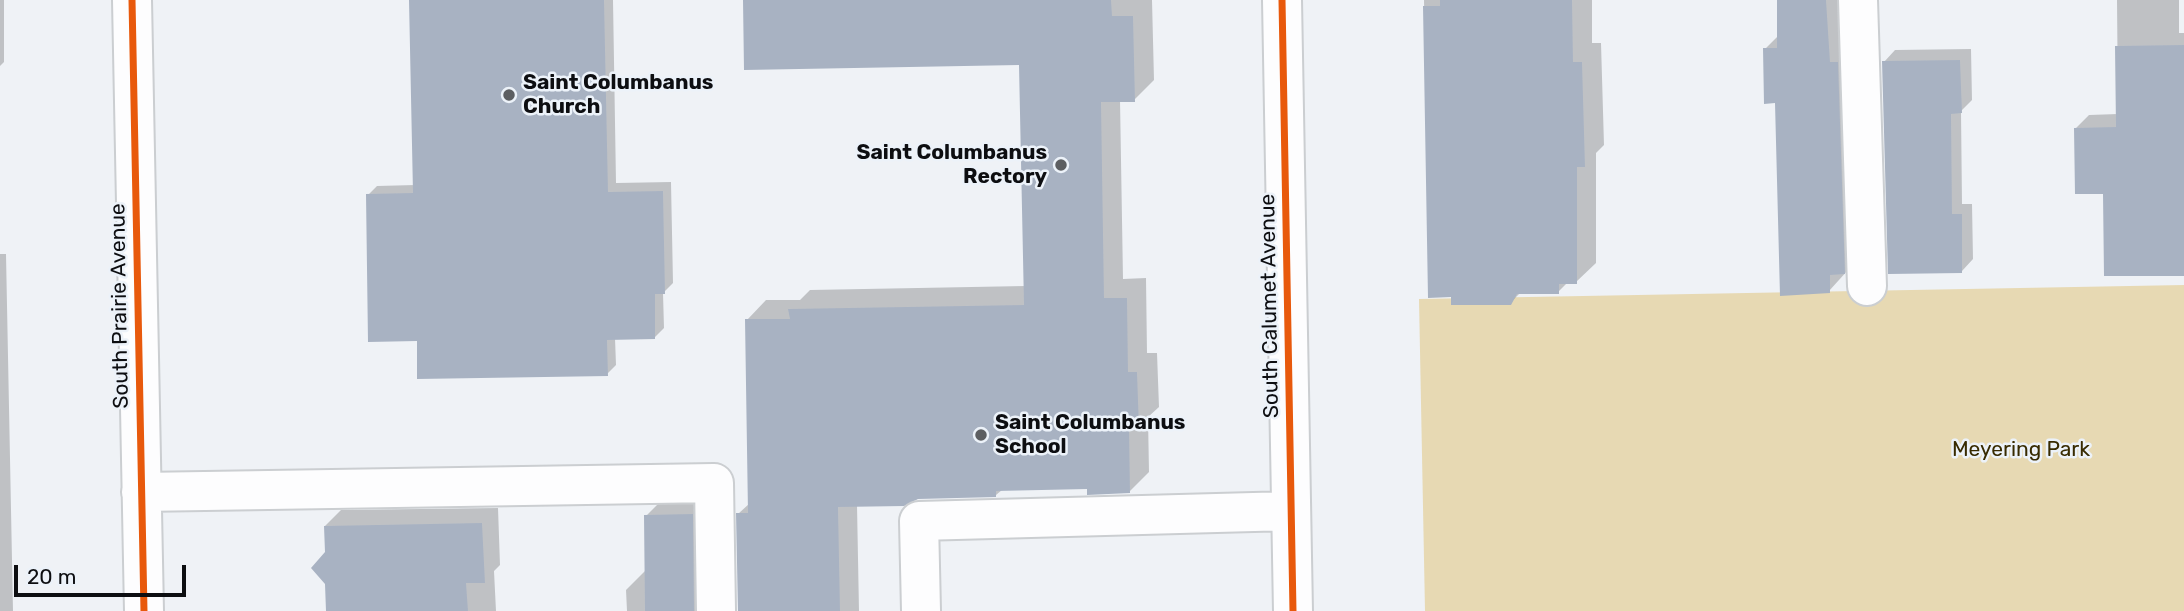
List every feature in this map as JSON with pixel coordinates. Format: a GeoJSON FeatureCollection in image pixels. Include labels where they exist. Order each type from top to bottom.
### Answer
{"type":"FeatureCollection","features":[{"type":"Feature","properties":{"kind":"street","name":"South Prairie Avenue"},"geometry":{"type":"LineString","coordinates":[[132,0],[144,611]]}},
{"type":"Feature","properties":{"kind":"street","name":"South Calumet Avenue"},"geometry":{"type":"LineString","coordinates":[[1282,0],[1293,611]]}},
{"type":"Feature","properties":{"kind":"street"},"geometry":{"type":"LineString","coordinates":[[1858,0],[1867,286]]}},
{"type":"Feature","properties":{"kind":"street"},"geometry":{"type":"LineString","coordinates":[[141,492],[714,483],[716,611]]}},
{"type":"Feature","properties":{"kind":"street"},"geometry":{"type":"LineString","coordinates":[[921,611],[919,521],[1291,511]]}},
{"type":"Feature","properties":{"kind":"green space","name":"Meyering Park"},"geometry":{"type":"Polygon","coordinates":[[[2184,285],[2184,611],[1425,611],[1419,299],[2184,285]]]}},
{"type":"Feature","properties":{"kind":"building","name":"Saint Columbanus Church"},"geometry":{"type":"Polygon","coordinates":[[[409,0],[604,0],[608,192],[663,191],[665,294],[655,294],[655,339],[607,340],[608,376],[417,379],[417,341],[368,342],[366,194],[413,193],[409,0]]]}},
{"type":"Feature","properties":{"kind":"building"},"geometry":{"type":"Polygon","coordinates":[[[743,0],[1111,0],[1112,16],[1133,16],[1135,102],[1101,102],[1104,298],[1127,298],[1128,372],[1137,372],[1139,428],[1129,428],[1130,493],[1087,495],[1087,489],[996,491],[996,497],[918,499],[904,506],[838,507],[840,611],[738,611],[736,513],[748,513],[745,319],[790,319],[788,309],[1024,305],[1019,65],[744,70],[743,0]]]}},
{"type":"Feature","properties":{"kind":"building"},"geometry":{"type":"Polygon","coordinates":[[[1440,0],[1572,0],[1573,62],[1582,62],[1585,167],[1577,167],[1577,284],[1559,284],[1559,294],[1517,294],[1511,305],[1451,305],[1451,297],[1428,298],[1423,6],[1440,6],[1440,0]]]}},
{"type":"Feature","properties":{"kind":"building"},"geometry":{"type":"Polygon","coordinates":[[[1777,0],[1826,0],[1830,62],[1838,62],[1845,274],[1830,275],[1830,293],[1780,296],[1775,103],[1764,104],[1763,48],[1777,48],[1777,0]]]}},
{"type":"Feature","properties":{"kind":"building"},"geometry":{"type":"Polygon","coordinates":[[[2184,45],[2184,276],[2104,276],[2103,194],[2075,194],[2074,128],[2116,127],[2115,46],[2184,45]]]}},
{"type":"Feature","properties":{"kind":"building"},"geometry":{"type":"Polygon","coordinates":[[[1960,60],[1962,113],[1951,114],[1952,214],[1962,214],[1962,273],[1888,274],[1882,61],[1960,60]]]}},
{"type":"Feature","properties":{"kind":"building"},"geometry":{"type":"Polygon","coordinates":[[[693,514],[694,611],[645,611],[644,515],[693,514]]]}},
{"type":"Feature","properties":{"kind":"building"},"geometry":{"type":"Polygon","coordinates":[[[482,523],[485,583],[466,583],[468,611],[326,611],[325,584],[311,568],[325,552],[324,526],[482,523]]]}},
{"type":"Feature","properties":{"kind":"cycle path"},"geometry":{"type":"LineString","coordinates":[[132,0],[144,611]]}},
{"type":"Feature","properties":{"kind":"cycle path"},"geometry":{"type":"LineString","coordinates":[[1282,0],[1293,611]]}},
{"type":"Feature","properties":{"kind":"place","name":"Saint Columbanus Church"},"geometry":{"type":"Point","coordinates":[509,95]}},
{"type":"Feature","properties":{"kind":"place","name":"Saint Columbanus Rectory"},"geometry":{"type":"Point","coordinates":[1061,165]}},
{"type":"Feature","properties":{"kind":"place","name":"Saint Columbanus School"},"geometry":{"type":"Point","coordinates":[981,435]}}]}
